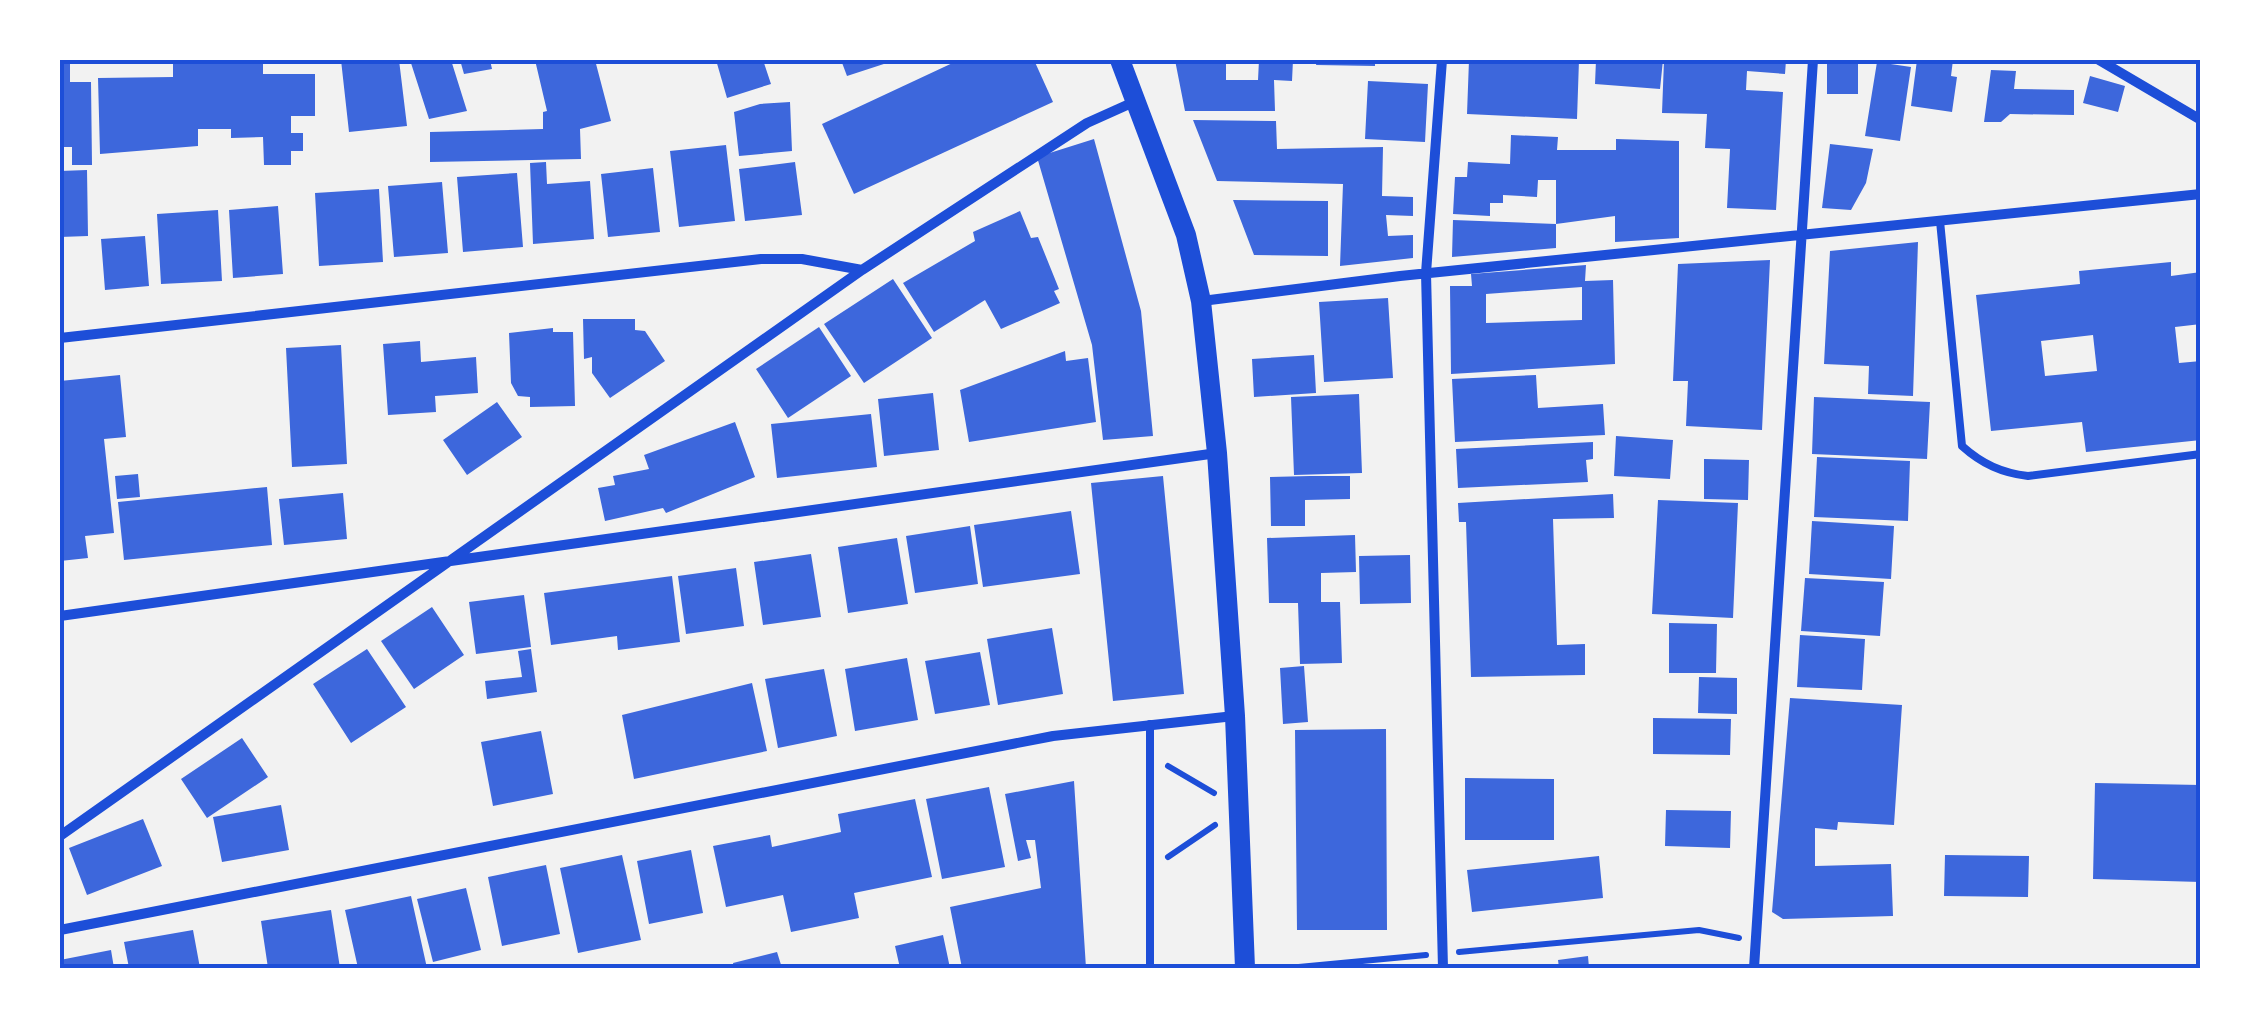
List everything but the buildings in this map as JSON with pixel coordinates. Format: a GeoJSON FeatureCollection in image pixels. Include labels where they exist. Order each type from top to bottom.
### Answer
{"type":"FeatureCollection","features":[{"type":"Feature","properties":{"kind":"main road"},"geometry":{"type":"LineString","coordinates":[[1120,60],[1186,235],[1201,301],[1217,453],[1235,716],[1245,968]]}},
{"type":"Feature","properties":{"kind":"street"},"geometry":{"type":"LineString","coordinates":[[1442,60],[1426,273],[1443,968]]}},
{"type":"Feature","properties":{"kind":"street"},"geometry":{"type":"LineString","coordinates":[[1754,968],[1813,60]]}},
{"type":"Feature","properties":{"kind":"street"},"geometry":{"type":"LineString","coordinates":[[2099,60],[2201,120]]}},
{"type":"Feature","properties":{"kind":"street"},"geometry":{"type":"LineString","coordinates":[[60,836],[862,270],[1087,123],[1136,101]]}},
{"type":"Feature","properties":{"kind":"street"},"geometry":{"type":"LineString","coordinates":[[1201,301],[1426,273],[2201,194]]}},
{"type":"Feature","properties":{"kind":"street"},"geometry":{"type":"LineString","coordinates":[[60,338],[761,259],[802,259],[862,270]]}},
{"type":"Feature","properties":{"kind":"street"},"geometry":{"type":"LineString","coordinates":[[60,616],[1217,453]]}},
{"type":"Feature","properties":{"kind":"street"},"geometry":{"type":"LineString","coordinates":[[60,930],[909,762],[1053,736],[1235,716]]}},
{"type":"Feature","properties":{"kind":"lane"},"geometry":{"type":"LineString","coordinates":[[1940,221],[1962,446],[1974,457],[2004,473],[2028,476],[2201,454]]}},
{"type":"Feature","properties":{"kind":"lane"},"geometry":{"type":"LineString","coordinates":[[1150,724],[1150,968]]}},
{"type":"Feature","properties":{"kind":"path"},"geometry":{"type":"LineString","coordinates":[[1168,750],[1168,784]]}},
{"type":"Feature","properties":{"kind":"path"},"geometry":{"type":"LineString","coordinates":[[1168,766],[1220,796],[1220,780]]}},
{"type":"Feature","properties":{"kind":"path"},"geometry":{"type":"LineString","coordinates":[[1168,858],[1220,821],[1221,839]]}},
{"type":"Feature","properties":{"kind":"path"},"geometry":{"type":"LineString","coordinates":[[1168,839],[1168,876]]}},
{"type":"Feature","properties":{"kind":"path"},"geometry":{"type":"LineString","coordinates":[[1288,968],[1699,930],[1754,942]]}}]}
